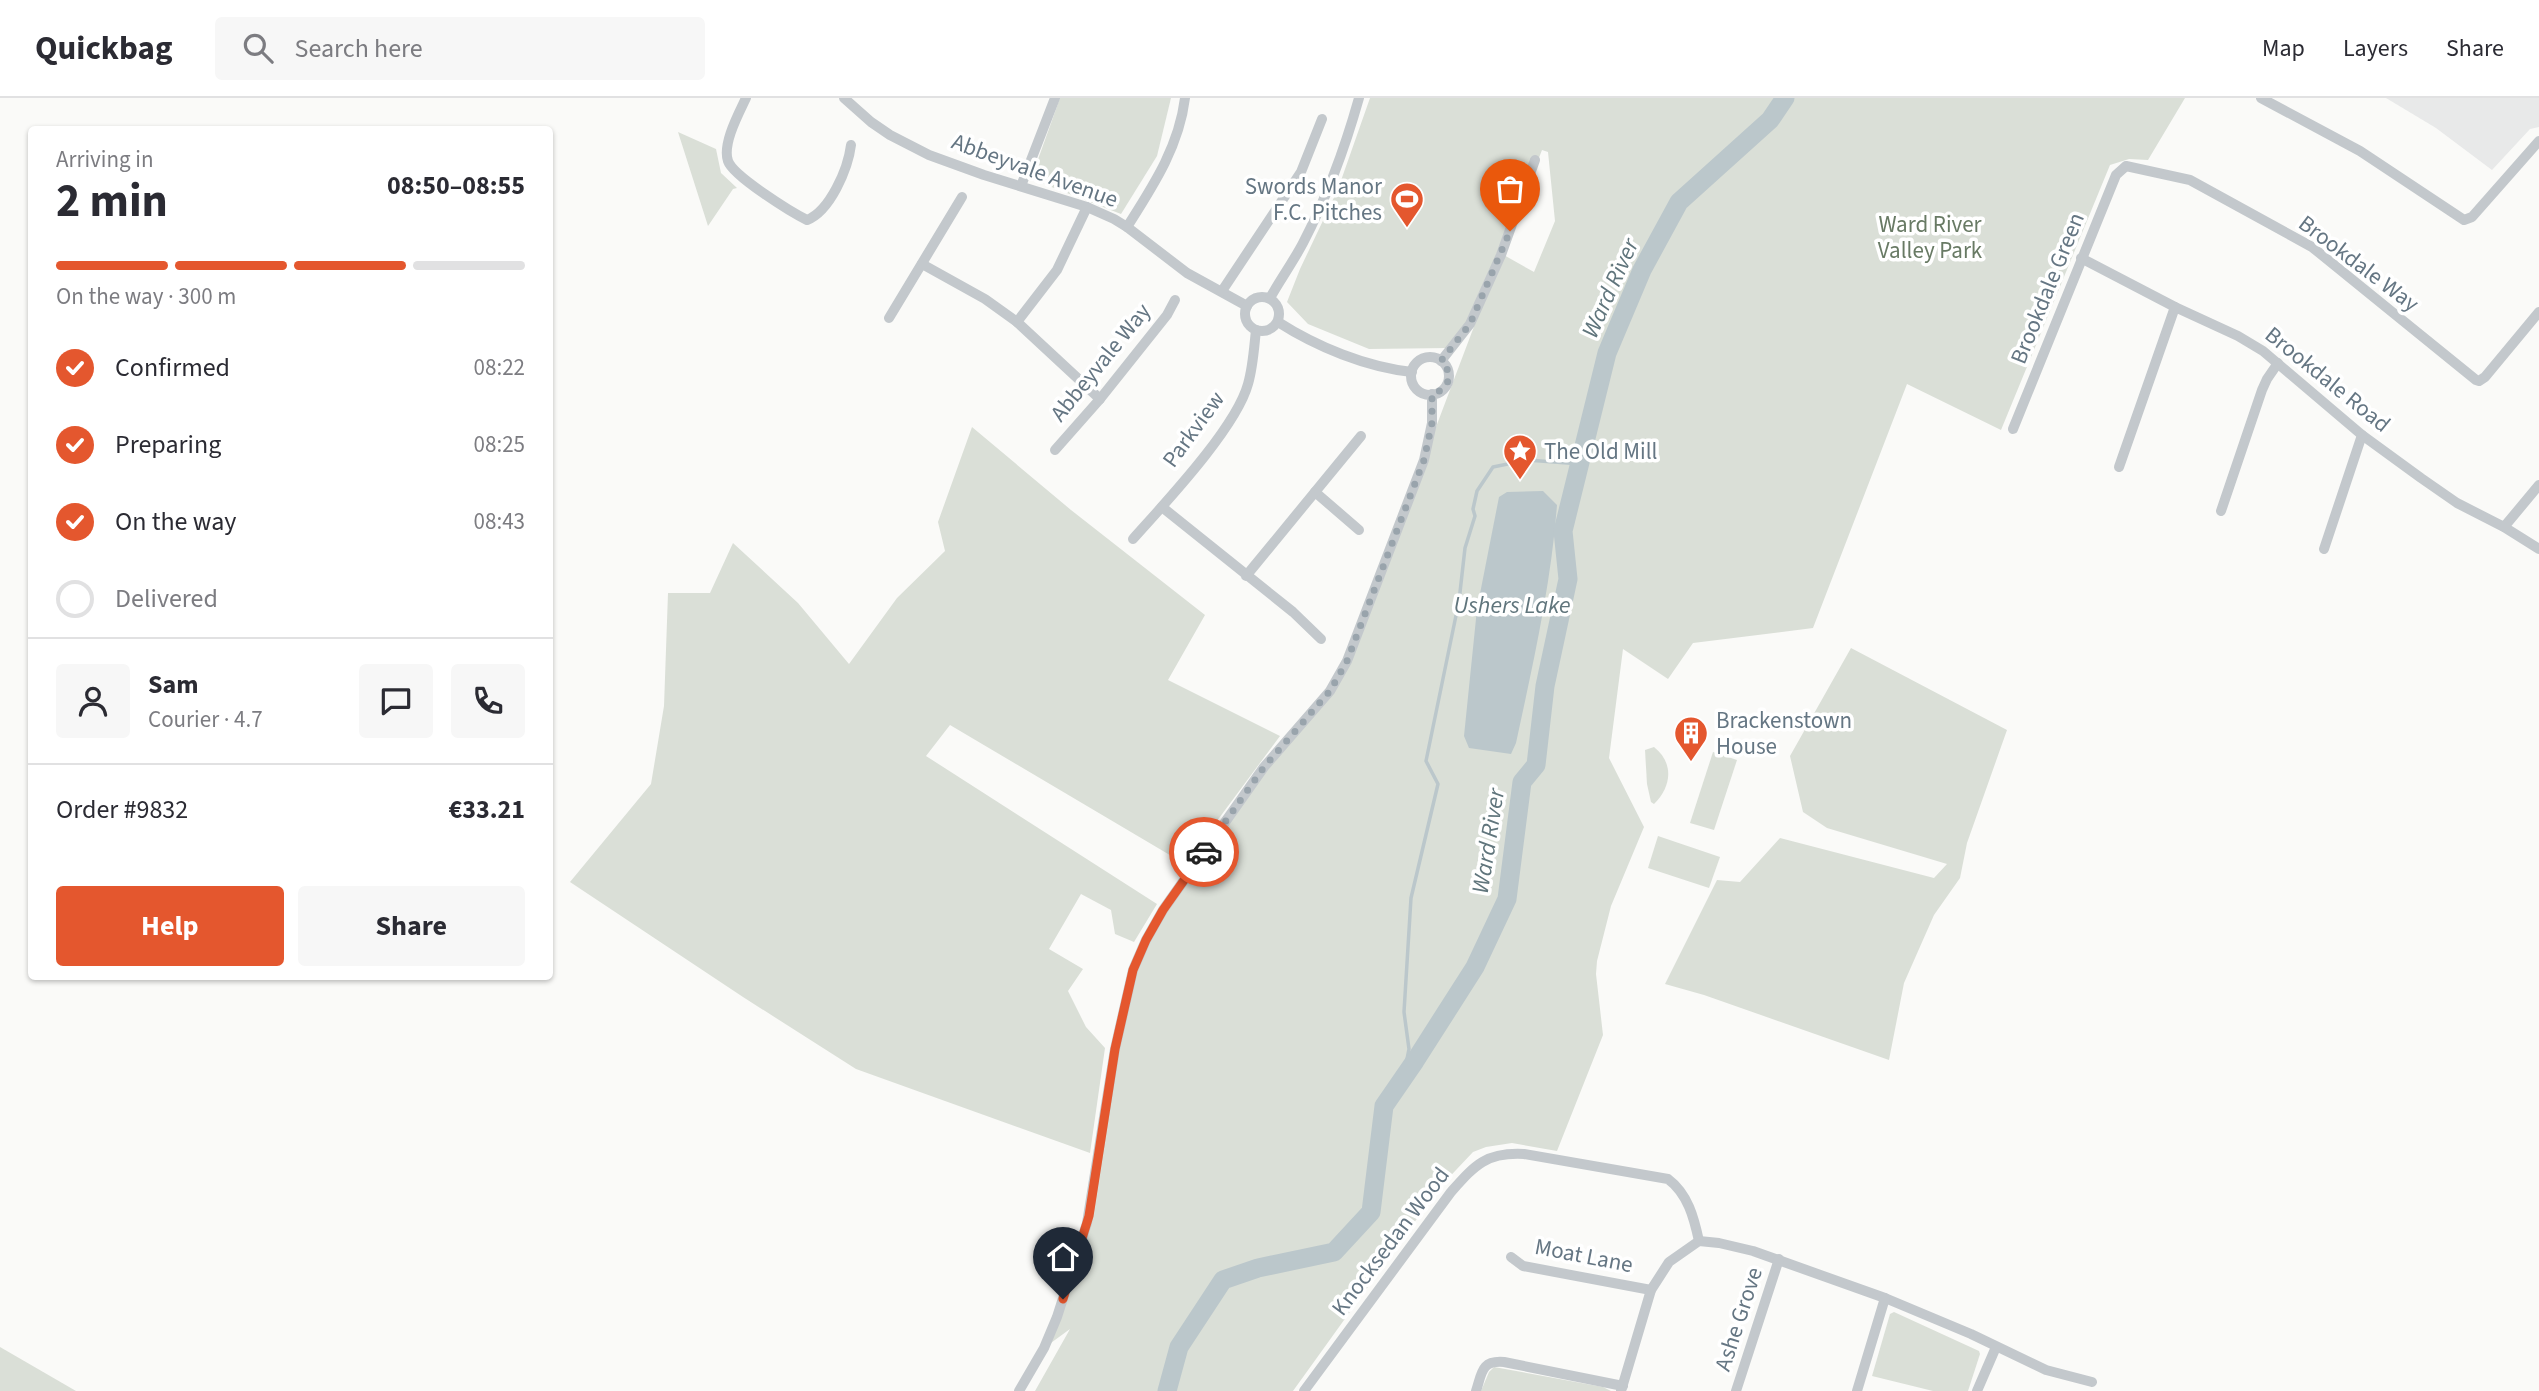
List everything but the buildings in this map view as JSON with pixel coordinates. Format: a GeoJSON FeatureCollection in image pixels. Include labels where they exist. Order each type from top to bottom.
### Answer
{"type":"FeatureCollection","features":[{"type":"Feature","properties":{"kind":"street"},"geometry":{"type":"LineString","coordinates":[[746,98],[727,148],[728,161],[736,172],[792,213],[807,220],[815,217],[830,198],[849,162],[851,145]]}},
{"type":"Feature","properties":{"kind":"street","name":"Abbeyvale Avenue"},"geometry":{"type":"LineString","coordinates":[[844,98],[857,103],[890,135],[921,151],[950,163],[1087,207],[1127,227],[1187,273],[1247,306]]}},
{"type":"Feature","properties":{"kind":"street"},"geometry":{"type":"LineString","coordinates":[[1021,186],[1055,98]]}},
{"type":"Feature","properties":{"kind":"street"},"geometry":{"type":"LineString","coordinates":[[1127,227],[1162,172],[1182,118],[1185,98]]}},
{"type":"Feature","properties":{"kind":"street"},"geometry":{"type":"LineString","coordinates":[[1270,299],[1322,205],[1340,160],[1359,98]]}},
{"type":"Feature","properties":{"kind":"street"},"geometry":{"type":"LineString","coordinates":[[2261,98],[2360,151],[2464,220],[2472,217],[2539,141]]}},
{"type":"Feature","properties":{"kind":"street"},"geometry":{"type":"LineString","coordinates":[[1222,291],[1301,172],[1322,119]]}},
{"type":"Feature","properties":{"kind":"street"},"geometry":{"type":"LineString","coordinates":[[1441,361],[1470,324],[1501,254],[1535,160]]}},
{"type":"Feature","properties":{"kind":"street","name":"Brookdale Green"},"geometry":{"type":"LineString","coordinates":[[2012,429],[2116,175],[2126,166]]}},
{"type":"Feature","properties":{"kind":"street","name":"Brookdale Way"},"geometry":{"type":"LineString","coordinates":[[2126,166],[2190,180],[2312,247],[2479,381],[2539,312]]}},
{"type":"Feature","properties":{"kind":"street"},"geometry":{"type":"LineString","coordinates":[[889,318],[962,197]]}},
{"type":"Feature","properties":{"kind":"street"},"geometry":{"type":"LineString","coordinates":[[1017,322],[1057,270],[1087,207]]}},
{"type":"Feature","properties":{"kind":"street","name":"Brookdale Road"},"geometry":{"type":"LineString","coordinates":[[2081,258],[2238,336],[2278,363],[2362,435],[2457,503],[2504,527],[2539,550]]}},
{"type":"Feature","properties":{"kind":"street"},"geometry":{"type":"LineString","coordinates":[[922,264],[985,299],[1017,322],[1100,399]]}},
{"type":"Feature","properties":{"kind":"street"},"geometry":{"type":"LineString","coordinates":[[1259,297],[1270,299],[1280,311],[1278,322],[1266,331],[1256,330],[1245,317],[1247,306],[1259,297]]}},
{"type":"Feature","properties":{"kind":"street","name":"Abbeyvale Way"},"geometry":{"type":"LineString","coordinates":[[1055,450],[1100,399],[1167,315],[1175,300]]}},
{"type":"Feature","properties":{"kind":"street"},"geometry":{"type":"LineString","coordinates":[[2119,467],[2175,307]]}},
{"type":"Feature","properties":{"kind":"street"},"geometry":{"type":"LineString","coordinates":[[1278,322],[1300,336],[1331,349],[1369,363],[1412,372]]}},
{"type":"Feature","properties":{"kind":"street","name":"Parkview"},"geometry":{"type":"LineString","coordinates":[[1133,539],[1162,507],[1231,419],[1248,386],[1256,330]]}},
{"type":"Feature","properties":{"kind":"street"},"geometry":{"type":"LineString","coordinates":[[1430,357],[1441,361],[1448,369],[1449,379],[1443,389],[1427,394],[1416,388],[1412,372],[1424,358],[1430,357]]}},
{"type":"Feature","properties":{"kind":"street"},"geometry":{"type":"LineString","coordinates":[[2221,511],[2262,390],[2278,363]]}},
{"type":"Feature","properties":{"kind":"street"},"geometry":{"type":"LineString","coordinates":[[1019,1391],[1044,1348],[1057,1318],[1089,1216],[1115,1049],[1136,963],[1163,910],[1264,767],[1330,691],[1347,661],[1424,460],[1432,423],[1432,394]]}},
{"type":"Feature","properties":{"kind":"street"},"geometry":{"type":"LineString","coordinates":[[2324,549],[2362,435]]}},
{"type":"Feature","properties":{"kind":"street"},"geometry":{"type":"LineString","coordinates":[[1246,576],[1361,436]]}},
{"type":"Feature","properties":{"kind":"street"},"geometry":{"type":"LineString","coordinates":[[2504,527],[2539,485]]}},
{"type":"Feature","properties":{"kind":"street"},"geometry":{"type":"LineString","coordinates":[[1315,492],[1359,530]]}},
{"type":"Feature","properties":{"kind":"street"},"geometry":{"type":"LineString","coordinates":[[1162,507],[1293,612],[1321,639]]}},
{"type":"Feature","properties":{"kind":"street","name":"Knocksedan Wood"},"geometry":{"type":"LineString","coordinates":[[1304,1391],[1451,1192],[1471,1169],[1487,1158],[1508,1153],[1524,1154],[1668,1179],[1676,1185],[1689,1207],[1699,1241]]}},
{"type":"Feature","properties":{"kind":"street"},"geometry":{"type":"LineString","coordinates":[[1476,1391],[1484,1366],[1492,1362],[1504,1362],[1622,1389],[1651,1290],[1669,1262],[1699,1241],[1718,1243],[1779,1259],[1885,1298],[2054,1373],[2092,1382]]}},
{"type":"Feature","properties":{"kind":"street","name":"Moat Lane"},"geometry":{"type":"LineString","coordinates":[[1511,1257],[1523,1266],[1651,1290]]}},
{"type":"Feature","properties":{"kind":"street","name":"Ashe Grove"},"geometry":{"type":"LineString","coordinates":[[1736,1391],[1779,1259]]}},
{"type":"Feature","properties":{"kind":"street"},"geometry":{"type":"LineString","coordinates":[[1857,1391],[1885,1298]]}},
{"type":"Feature","properties":{"kind":"street"},"geometry":{"type":"LineString","coordinates":[[1977,1391],[1996,1347]]}},
{"type":"Feature","properties":{"kind":"shaded area"},"geometry":{"type":"Polygon","coordinates":[[[2386,98],[2539,98],[2539,127],[2530,129],[2492,170],[2436,128],[2386,98]]]}},
{"type":"Feature","properties":{"kind":"green space"},"geometry":{"type":"Polygon","coordinates":[[[1060,98],[1171,98],[1157,156],[1121,214],[1031,179],[1060,98]]]}},
{"type":"Feature","properties":{"kind":"green space","name":"Ward River Valley Park"},"geometry":{"type":"Polygon","coordinates":[[[1370,98],[2185,98],[2148,160],[2129,159],[2110,165],[2001,430],[1907,384],[1813,628],[1693,643],[1668,679],[1623,649],[1609,758],[1644,827],[1611,906],[1597,961],[1603,1035],[1557,1151],[1512,1143],[1473,1152],[1439,1188],[1293,1391],[1035,1391],[1070,1329],[1044,1348],[1087,1223],[1115,1049],[1146,940],[1218,832],[1330,691],[1366,612],[1495,271],[1471,324],[1449,348],[1369,349],[1308,324],[1287,302],[1338,189],[1370,98]],[[1542,150],[1502,254],[1534,272],[1555,221],[1548,152],[1542,150]]]}},
{"type":"Feature","properties":{"kind":"green space"},"geometry":{"type":"Polygon","coordinates":[[[678,132],[716,149],[721,173],[737,188],[733,189],[708,226],[678,132]]]}},
{"type":"Feature","properties":{"kind":"green space"},"geometry":{"type":"Polygon","coordinates":[[[972,427],[1071,510],[1205,615],[1168,680],[1280,736],[1185,864],[950,725],[926,756],[1157,904],[1134,942],[1115,934],[1111,910],[1081,894],[1049,949],[1083,969],[1068,991],[1086,1027],[1105,1048],[1090,1153],[856,1069],[570,882],[651,784],[664,706],[668,593],[710,593],[733,543],[798,603],[849,664],[897,598],[945,551],[938,522],[972,427]]]}},
{"type":"Feature","properties":{"kind":"green space"},"geometry":{"type":"Polygon","coordinates":[[[1851,648],[2007,730],[1967,843],[1960,878],[1934,915],[1904,983],[1889,1060],[1704,995],[1665,984],[1717,880],[1740,882],[1780,838],[1934,878],[1947,864],[1827,828],[1803,812],[1790,756],[1851,648]]]}},
{"type":"Feature","properties":{"kind":"green space"},"geometry":{"type":"Polygon","coordinates":[[[1654,747],[1665,760],[1668,775],[1664,790],[1654,804],[1651,802],[1647,784],[1645,750],[1654,747]]]}},
{"type":"Feature","properties":{"kind":"green space"},"geometry":{"type":"Polygon","coordinates":[[[1713,752],[1737,760],[1714,830],[1690,823],[1713,752]]]}},
{"type":"Feature","properties":{"kind":"green space"},"geometry":{"type":"Polygon","coordinates":[[[1658,836],[1720,857],[1709,888],[1648,868],[1658,836]]]}},
{"type":"Feature","properties":{"kind":"green space"},"geometry":{"type":"Polygon","coordinates":[[[1894,1312],[1979,1351],[1968,1391],[1933,1391],[1872,1376],[1890,1314],[1894,1312]]]}},
{"type":"Feature","properties":{"kind":"green space"},"geometry":{"type":"Polygon","coordinates":[[[0,1347],[76,1391],[0,1391],[0,1347]]]}},
{"type":"Feature","properties":{"kind":"green space"},"geometry":{"type":"Polygon","coordinates":[[[1494,1367],[1603,1387],[1611,1391],[1481,1391],[1494,1367]]]}},
{"type":"Feature","properties":{"kind":"water","name":"Ushers Lake"},"geometry":{"type":"Polygon","coordinates":[[[1543,491],[1557,505],[1554,535],[1541,624],[1516,743],[1511,754],[1469,748],[1464,736],[1477,609],[1499,497],[1507,492],[1543,491]]]}},
{"type":"Feature","properties":{"kind":"waterway","name":"Ward River"},"geometry":{"type":"LineString","coordinates":[[1167,1391],[1179,1347],[1223,1280],[1258,1268],[1334,1252],[1371,1212],[1384,1106],[1475,967],[1507,899],[1522,782],[1536,765],[1545,686],[1568,579],[1563,531],[1607,353],[1642,270],[1679,202],[1770,120],[1785,98]]}},
{"type":"Feature","properties":{"kind":"waterway"},"geometry":{"type":"LineString","coordinates":[[1403,1079],[1409,1049],[1404,1012],[1411,898],[1438,784],[1426,761],[1459,601],[1465,548],[1475,516],[1473,509],[1477,491],[1493,467],[1527,460],[1581,464]]}},
{"type":"Feature","properties":{"kind":"way so far"},"geometry":{"type":"LineString","coordinates":[[1204,852],[1264,767],[1330,691],[1347,661],[1424,460],[1432,423],[1432,394],[1443,389],[1449,379],[1448,369],[1441,361],[1470,324],[1510,231]]}},
{"type":"Feature","properties":{"kind":"place","name":"Swords Manor F.C. Pitches"},"geometry":{"type":"Point","coordinates":[1407,229]}},
{"type":"Feature","properties":{"kind":"place","name":"The Old Mill"},"geometry":{"type":"Point","coordinates":[1520,481]}},
{"type":"Feature","properties":{"kind":"place","name":"Brackenstown House"},"geometry":{"type":"Point","coordinates":[1691,763]}},
{"type":"Feature","properties":{"kind":"route"},"geometry":{"type":"LineString","coordinates":[[1063,1299],[1089,1216],[1115,1049],[1133,970],[1163,910],[1204,852]]}}]}
